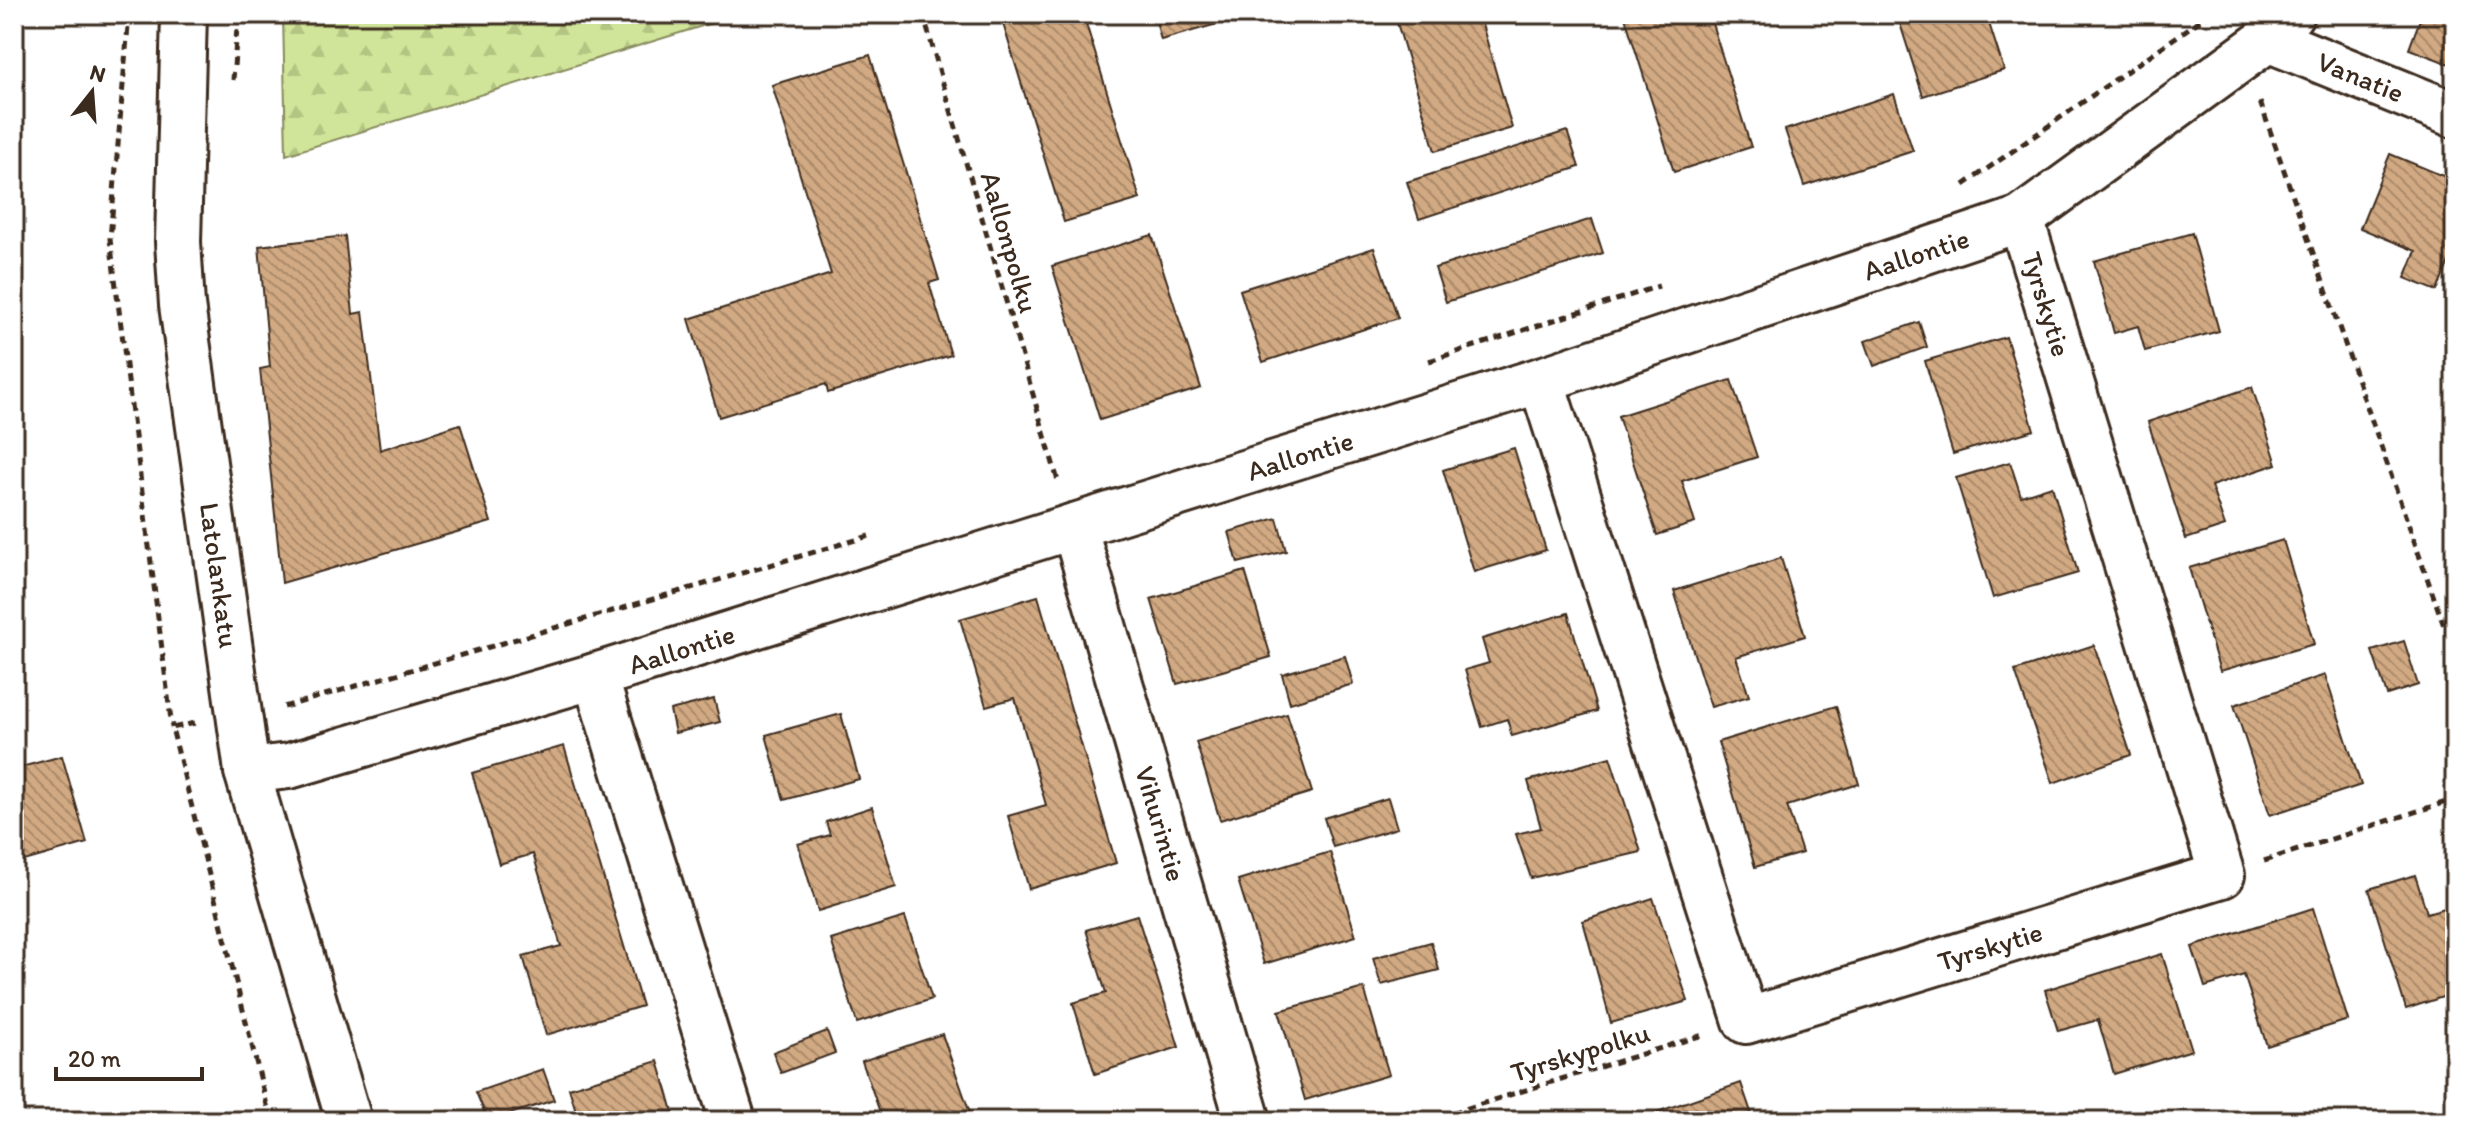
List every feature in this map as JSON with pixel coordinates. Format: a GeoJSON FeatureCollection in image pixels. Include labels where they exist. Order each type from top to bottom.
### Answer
{"type":"FeatureCollection","features":[{"type":"Feature","properties":{"kind":"street","name":"Latolankatu"},"geometry":{"type":"LineString","coordinates":[[184,14],[178,242],[182,305],[247,771],[349,1121]]}},
{"type":"Feature","properties":{"kind":"street","name":"Aallontie"},"geometry":{"type":"LineString","coordinates":[[247,771],[289,766],[595,676],[1541,380],[2021,219],[2268,37]]}},
{"type":"Feature","properties":{"kind":"street","name":"Vanatie"},"geometry":{"type":"LineString","coordinates":[[2268,37],[2455,115]]}},
{"type":"Feature","properties":{"kind":"street","name":"Tyrskytie"},"geometry":{"type":"LineString","coordinates":[[1746,1021],[2222,875],[2021,219]]}},
{"type":"Feature","properties":{"kind":"street"},"geometry":{"type":"LineString","coordinates":[[1541,380],[1746,1021]]}},
{"type":"Feature","properties":{"kind":"street","name":"Vihurintie"},"geometry":{"type":"LineString","coordinates":[[1074,526],[1248,1121]]}},
{"type":"Feature","properties":{"kind":"street"},"geometry":{"type":"LineString","coordinates":[[595,676],[733,1121]]}},
{"type":"Feature","properties":{"kind":"path"},"geometry":{"type":"LineString","coordinates":[[129,14],[110,239],[172,728]]}},
{"type":"Feature","properties":{"kind":"path"},"geometry":{"type":"LineString","coordinates":[[233,90],[238,14]]}},
{"type":"Feature","properties":{"kind":"path","name":"Aallonpolku"},"geometry":{"type":"LineString","coordinates":[[923,14],[1058,482]]}},
{"type":"Feature","properties":{"kind":"path"},"geometry":{"type":"LineString","coordinates":[[2268,37],[2444,626],[2455,645]]}},
{"type":"Feature","properties":{"kind":"path"},"geometry":{"type":"LineString","coordinates":[[2222,875],[2455,799]]}},
{"type":"Feature","properties":{"kind":"path","name":"Tyrskypolku"},"geometry":{"type":"LineString","coordinates":[[1426,1121],[1746,1021]]}},
{"type":"Feature","properties":{"kind":"green space"},"geometry":{"type":"Polygon","coordinates":[[[283,14],[741,14],[286,155],[283,14]]]}},
{"type":"Feature","properties":{"kind":"building"},"geometry":{"type":"Polygon","coordinates":[[[1000,14],[1083,14],[1140,199],[1064,222],[1000,14]]]}},
{"type":"Feature","properties":{"kind":"building"},"geometry":{"type":"Polygon","coordinates":[[[1154,14],[1252,14],[1161,40],[1154,14]]]}},
{"type":"Feature","properties":{"kind":"building"},"geometry":{"type":"Polygon","coordinates":[[[1479,14],[1512,128],[1435,151],[1395,16],[1479,14]]]}},
{"type":"Feature","properties":{"kind":"building"},"geometry":{"type":"Polygon","coordinates":[[[1624,14],[1709,14],[1751,147],[1674,172],[1624,14]]]}},
{"type":"Feature","properties":{"kind":"building"},"geometry":{"type":"Polygon","coordinates":[[[1897,14],[1986,14],[2004,70],[1923,96],[1897,14]]]}},
{"type":"Feature","properties":{"kind":"building"},"geometry":{"type":"Polygon","coordinates":[[[2422,14],[2455,14],[2455,66],[2409,49],[2422,14]]]}},
{"type":"Feature","properties":{"kind":"building"},"geometry":{"type":"Polygon","coordinates":[[[870,55],[939,280],[929,283],[951,355],[828,393],[826,384],[719,417],[689,319],[831,274],[772,85],[870,55]]]}},
{"type":"Feature","properties":{"kind":"building"},"geometry":{"type":"Polygon","coordinates":[[[1894,94],[1913,151],[1804,186],[1785,130],[1894,94]]]}},
{"type":"Feature","properties":{"kind":"building"},"geometry":{"type":"Polygon","coordinates":[[[1567,131],[1579,167],[1419,219],[1407,182],[1567,131]]]}},
{"type":"Feature","properties":{"kind":"building"},"geometry":{"type":"Polygon","coordinates":[[[2390,154],[2453,180],[2448,191],[2455,194],[2455,247],[2437,291],[2405,278],[2416,251],[2360,228],[2390,154]]]}},
{"type":"Feature","properties":{"kind":"building"},"geometry":{"type":"Polygon","coordinates":[[[1592,219],[1603,253],[1446,302],[1435,268],[1592,219]]]}},
{"type":"Feature","properties":{"kind":"building"},"geometry":{"type":"Polygon","coordinates":[[[2192,233],[2219,331],[2145,351],[2138,326],[2114,333],[2094,261],[2192,233]]]}},
{"type":"Feature","properties":{"kind":"building"},"geometry":{"type":"Polygon","coordinates":[[[1152,235],[1201,388],[1100,420],[1052,266],[1152,235]]]}},
{"type":"Feature","properties":{"kind":"building"},"geometry":{"type":"Polygon","coordinates":[[[345,236],[353,314],[363,312],[380,450],[460,424],[491,522],[282,583],[260,369],[270,367],[259,246],[345,236]]]}},
{"type":"Feature","properties":{"kind":"building"},"geometry":{"type":"Polygon","coordinates":[[[1374,248],[1398,318],[1263,362],[1240,290],[1374,248]]]}},
{"type":"Feature","properties":{"kind":"building"},"geometry":{"type":"Polygon","coordinates":[[[1919,322],[1927,347],[1874,366],[1865,341],[1919,322]]]}},
{"type":"Feature","properties":{"kind":"building"},"geometry":{"type":"Polygon","coordinates":[[[2006,337],[2034,430],[1953,454],[1925,361],[2006,337]]]}},
{"type":"Feature","properties":{"kind":"building"},"geometry":{"type":"Polygon","coordinates":[[[1731,380],[1757,457],[1682,481],[1695,523],[1657,535],[1618,416],[1731,380]]]}},
{"type":"Feature","properties":{"kind":"building"},"geometry":{"type":"Polygon","coordinates":[[[2252,387],[2277,464],[2211,486],[2225,526],[2186,539],[2148,422],[2252,387]]]}},
{"type":"Feature","properties":{"kind":"building"},"geometry":{"type":"Polygon","coordinates":[[[1514,448],[1546,550],[1474,572],[1443,470],[1514,448]]]}},
{"type":"Feature","properties":{"kind":"building"},"geometry":{"type":"Polygon","coordinates":[[[2010,462],[2021,496],[2052,486],[2078,573],[1993,598],[1956,478],[2010,462]]]}},
{"type":"Feature","properties":{"kind":"building"},"geometry":{"type":"Polygon","coordinates":[[[1277,518],[1286,551],[1238,563],[1229,532],[1277,518]]]}},
{"type":"Feature","properties":{"kind":"building"},"geometry":{"type":"Polygon","coordinates":[[[2283,540],[2314,644],[2220,671],[2189,568],[2283,540]]]}},
{"type":"Feature","properties":{"kind":"building"},"geometry":{"type":"Polygon","coordinates":[[[1781,558],[1805,636],[1736,657],[1749,696],[1711,707],[1674,591],[1781,558]]]}},
{"type":"Feature","properties":{"kind":"building"},"geometry":{"type":"Polygon","coordinates":[[[1245,571],[1271,657],[1177,684],[1151,599],[1245,571]]]}},
{"type":"Feature","properties":{"kind":"building"},"geometry":{"type":"Polygon","coordinates":[[[1038,596],[1116,863],[1029,889],[1008,816],[1046,805],[1015,698],[986,706],[960,619],[1038,596]]]}},
{"type":"Feature","properties":{"kind":"building"},"geometry":{"type":"Polygon","coordinates":[[[1568,613],[1597,711],[1512,736],[1507,719],[1482,727],[1465,670],[1489,663],[1482,639],[1568,613]]]}},
{"type":"Feature","properties":{"kind":"building"},"geometry":{"type":"Polygon","coordinates":[[[2404,641],[2418,685],[2387,695],[2372,651],[2404,641]]]}},
{"type":"Feature","properties":{"kind":"building"},"geometry":{"type":"Polygon","coordinates":[[[2094,645],[2131,755],[2053,783],[2015,671],[2094,645]]]}},
{"type":"Feature","properties":{"kind":"building"},"geometry":{"type":"Polygon","coordinates":[[[1345,656],[1353,684],[1290,703],[1282,674],[1345,656]]]}},
{"type":"Feature","properties":{"kind":"building"},"geometry":{"type":"Polygon","coordinates":[[[2325,675],[2361,785],[2270,815],[2234,705],[2325,675]]]}},
{"type":"Feature","properties":{"kind":"building"},"geometry":{"type":"Polygon","coordinates":[[[714,699],[720,722],[675,733],[670,710],[714,699]]]}},
{"type":"Feature","properties":{"kind":"building"},"geometry":{"type":"Polygon","coordinates":[[[1836,706],[1859,784],[1787,806],[1802,853],[1755,867],[1718,742],[1836,706]]]}},
{"type":"Feature","properties":{"kind":"building"},"geometry":{"type":"Polygon","coordinates":[[[841,714],[859,779],[784,800],[766,735],[841,714]]]}},
{"type":"Feature","properties":{"kind":"building"},"geometry":{"type":"Polygon","coordinates":[[[1287,714],[1312,792],[1220,820],[1196,742],[1287,714]]]}},
{"type":"Feature","properties":{"kind":"building"},"geometry":{"type":"Polygon","coordinates":[[[564,746],[642,1006],[546,1035],[523,956],[561,946],[533,854],[499,864],[472,773],[564,746]]]}},
{"type":"Feature","properties":{"kind":"building"},"geometry":{"type":"Polygon","coordinates":[[[62,756],[87,843],[14,864],[14,769],[62,756]]]}},
{"type":"Feature","properties":{"kind":"building"},"geometry":{"type":"Polygon","coordinates":[[[1610,757],[1641,852],[1531,878],[1516,834],[1541,828],[1528,781],[1610,757]]]}},
{"type":"Feature","properties":{"kind":"building"},"geometry":{"type":"Polygon","coordinates":[[[1388,798],[1397,828],[1333,847],[1324,818],[1388,798]]]}},
{"type":"Feature","properties":{"kind":"building"},"geometry":{"type":"Polygon","coordinates":[[[872,807],[896,887],[818,911],[798,844],[830,835],[826,822],[872,807]]]}},
{"type":"Feature","properties":{"kind":"building"},"geometry":{"type":"Polygon","coordinates":[[[1330,852],[1356,936],[1264,964],[1238,880],[1330,852]]]}},
{"type":"Feature","properties":{"kind":"building"},"geometry":{"type":"Polygon","coordinates":[[[2415,875],[2427,913],[2455,905],[2455,993],[2406,1009],[2369,889],[2415,875]]]}},
{"type":"Feature","properties":{"kind":"building"},"geometry":{"type":"Polygon","coordinates":[[[1653,898],[1688,1001],[1611,1023],[1583,921],[1653,898]]]}},
{"type":"Feature","properties":{"kind":"building"},"geometry":{"type":"Polygon","coordinates":[[[2313,908],[2348,1020],[2267,1046],[2244,975],[2205,987],[2192,947],[2313,908]]]}},
{"type":"Feature","properties":{"kind":"building"},"geometry":{"type":"Polygon","coordinates":[[[1137,915],[1179,1047],[1095,1074],[1073,1003],[1106,993],[1086,930],[1137,915]]]}},
{"type":"Feature","properties":{"kind":"building"},"geometry":{"type":"Polygon","coordinates":[[[905,917],[932,999],[857,1023],[831,940],[905,917]]]}},
{"type":"Feature","properties":{"kind":"building"},"geometry":{"type":"Polygon","coordinates":[[[1431,942],[1439,970],[1381,985],[1373,958],[1431,942]]]}},
{"type":"Feature","properties":{"kind":"building"},"geometry":{"type":"Polygon","coordinates":[[[2162,954],[2192,1050],[2114,1074],[2098,1020],[2058,1031],[2045,990],[2162,954]]]}},
{"type":"Feature","properties":{"kind":"building"},"geometry":{"type":"Polygon","coordinates":[[[1364,988],[1389,1075],[1305,1100],[1279,1011],[1364,988]]]}},
{"type":"Feature","properties":{"kind":"building"},"geometry":{"type":"Polygon","coordinates":[[[827,1031],[835,1053],[781,1073],[773,1052],[827,1031]]]}},
{"type":"Feature","properties":{"kind":"building"},"geometry":{"type":"Polygon","coordinates":[[[942,1034],[970,1113],[948,1121],[883,1121],[862,1061],[942,1034]]]}},
{"type":"Feature","properties":{"kind":"building"},"geometry":{"type":"Polygon","coordinates":[[[658,1061],[676,1121],[579,1121],[569,1088],[658,1061]]]}},
{"type":"Feature","properties":{"kind":"building"},"geometry":{"type":"Polygon","coordinates":[[[543,1069],[554,1100],[488,1121],[476,1092],[543,1069]]]}},
{"type":"Feature","properties":{"kind":"building"},"geometry":{"type":"Polygon","coordinates":[[[1741,1083],[1754,1121],[1631,1121],[1741,1083]]]}}]}
